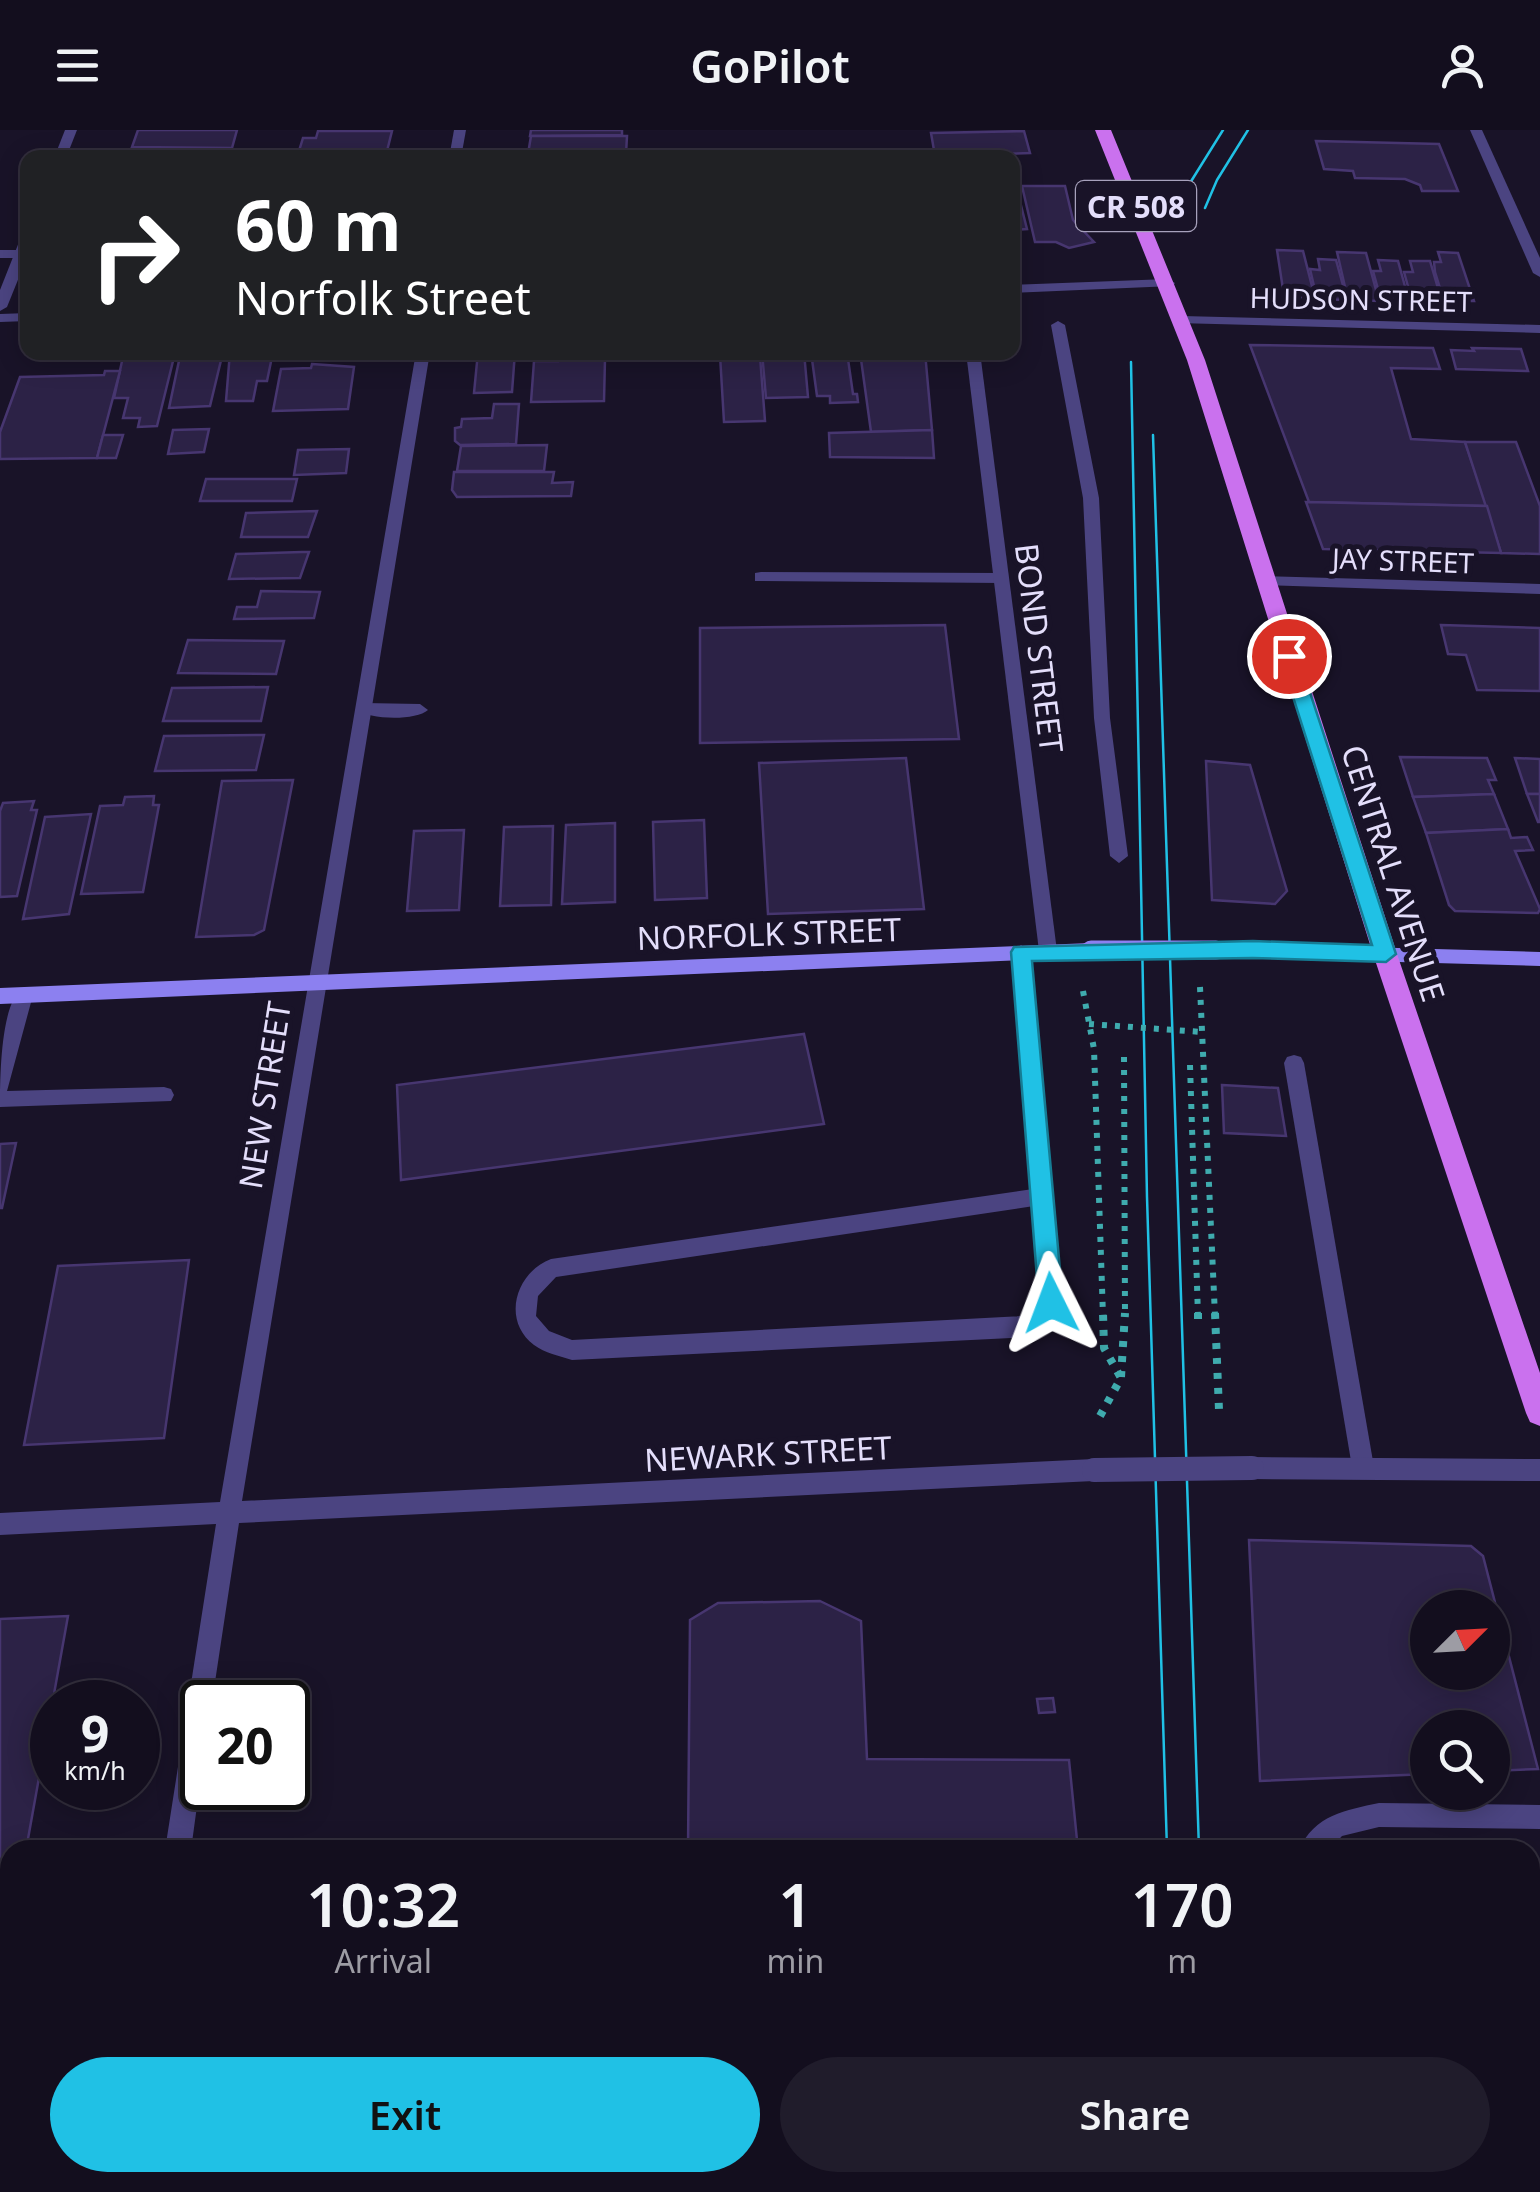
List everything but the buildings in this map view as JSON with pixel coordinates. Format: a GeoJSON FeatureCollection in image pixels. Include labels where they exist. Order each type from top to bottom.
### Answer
{"type":"FeatureCollection","features":[{"type":"Feature","properties":{"kind":"main road","name":"CENTRAL AVENUE"},"geometry":{"type":"LineString","coordinates":[[1103,130],[1182,320],[1386,954],[1540,1413]]}},
{"type":"Feature","properties":{"kind":"main road","name":"NORFOLK STREET"},"geometry":{"type":"LineString","coordinates":[[0,996],[1048,951],[1216,950],[1540,958]]}},
{"type":"Feature","properties":{"kind":"street"},"geometry":{"type":"LineString","coordinates":[[1476,130],[1540,273]]}},
{"type":"Feature","properties":{"kind":"street"},"geometry":{"type":"LineString","coordinates":[[0,306],[20,256]]}},
{"type":"Feature","properties":{"kind":"street"},"geometry":{"type":"LineString","coordinates":[[1020,288],[1168,283]]}},
{"type":"Feature","properties":{"kind":"street","name":"HUDSON STREET"},"geometry":{"type":"LineString","coordinates":[[1182,320],[1540,328]]}},
{"type":"Feature","properties":{"kind":"street"},"geometry":{"type":"LineString","coordinates":[[1058,325],[1092,498],[1102,718],[1119,856]]}},
{"type":"Feature","properties":{"kind":"street","name":"NEW STREET"},"geometry":{"type":"LineString","coordinates":[[180,1840],[229,1513],[422,360]]}},
{"type":"Feature","properties":{"kind":"street","name":"BOND STREET"},"geometry":{"type":"LineString","coordinates":[[974,360],[1048,951]]}},
{"type":"Feature","properties":{"kind":"street"},"geometry":{"type":"LineString","coordinates":[[762,577],[1002,578]]}},
{"type":"Feature","properties":{"kind":"street","name":"JAY STREET"},"geometry":{"type":"LineString","coordinates":[[1265,582],[1540,589]]}},
{"type":"Feature","properties":{"kind":"street"},"geometry":{"type":"LineString","coordinates":[[364,708],[420,710]]}},
{"type":"Feature","properties":{"kind":"street"},"geometry":{"type":"LineString","coordinates":[[1021,952],[1042,1196],[1051,1303],[1044,1315],[1024,1326],[572,1350],[538,1339],[528,1325],[524,1302],[529,1288],[551,1268],[1042,1196]]}},
{"type":"Feature","properties":{"kind":"street"},"geometry":{"type":"LineString","coordinates":[[0,1086],[24,995]]}},
{"type":"Feature","properties":{"kind":"street"},"geometry":{"type":"LineString","coordinates":[[1294,1064],[1363,1467]]}},
{"type":"Feature","properties":{"kind":"street"},"geometry":{"type":"LineString","coordinates":[[0,1099],[164,1095]]}},
{"type":"Feature","properties":{"kind":"street","name":"NEWARK STREET"},"geometry":{"type":"LineString","coordinates":[[0,1524],[1094,1470],[1540,1470]]}},
{"type":"Feature","properties":{"kind":"street"},"geometry":{"type":"LineString","coordinates":[[1321,1840],[1334,1826],[1378,1815],[1540,1817]]}},
{"type":"Feature","properties":{"kind":"path"},"geometry":{"type":"LineString","coordinates":[[1200,987],[1219,1410]]}},
{"type":"Feature","properties":{"kind":"path"},"geometry":{"type":"LineString","coordinates":[[1084,992],[1094,1049],[1104,1348],[1120,1378]]}},
{"type":"Feature","properties":{"kind":"path"},"geometry":{"type":"LineString","coordinates":[[1089,1024],[1202,1032]]}},
{"type":"Feature","properties":{"kind":"path"},"geometry":{"type":"LineString","coordinates":[[1100,1416],[1120,1378],[1125,1311],[1124,1057]]}},
{"type":"Feature","properties":{"kind":"path"},"geometry":{"type":"LineString","coordinates":[[1190,1065],[1198,1322]]}},
{"type":"Feature","properties":{"kind":"path"},"geometry":{"type":"LineString","coordinates":[[1194,1196],[1209,1198]]}},
{"type":"Feature","properties":{"kind":"tram line"},"geometry":{"type":"LineString","coordinates":[[1190,183],[1223,130]]}},
{"type":"Feature","properties":{"kind":"tram line"},"geometry":{"type":"LineString","coordinates":[[1205,208],[1217,180],[1248,130]]}},
{"type":"Feature","properties":{"kind":"tram line"},"geometry":{"type":"LineString","coordinates":[[1131,362],[1147,1197],[1167,1840]]}},
{"type":"Feature","properties":{"kind":"tram line"},"geometry":{"type":"LineString","coordinates":[[1153,435],[1199,1840]]}},
{"type":"Feature","properties":{"kind":"route"},"geometry":{"type":"LineString","coordinates":[[1051,1303],[1021,952],[1253,950],[1386,954],[1289,656]]}}]}
